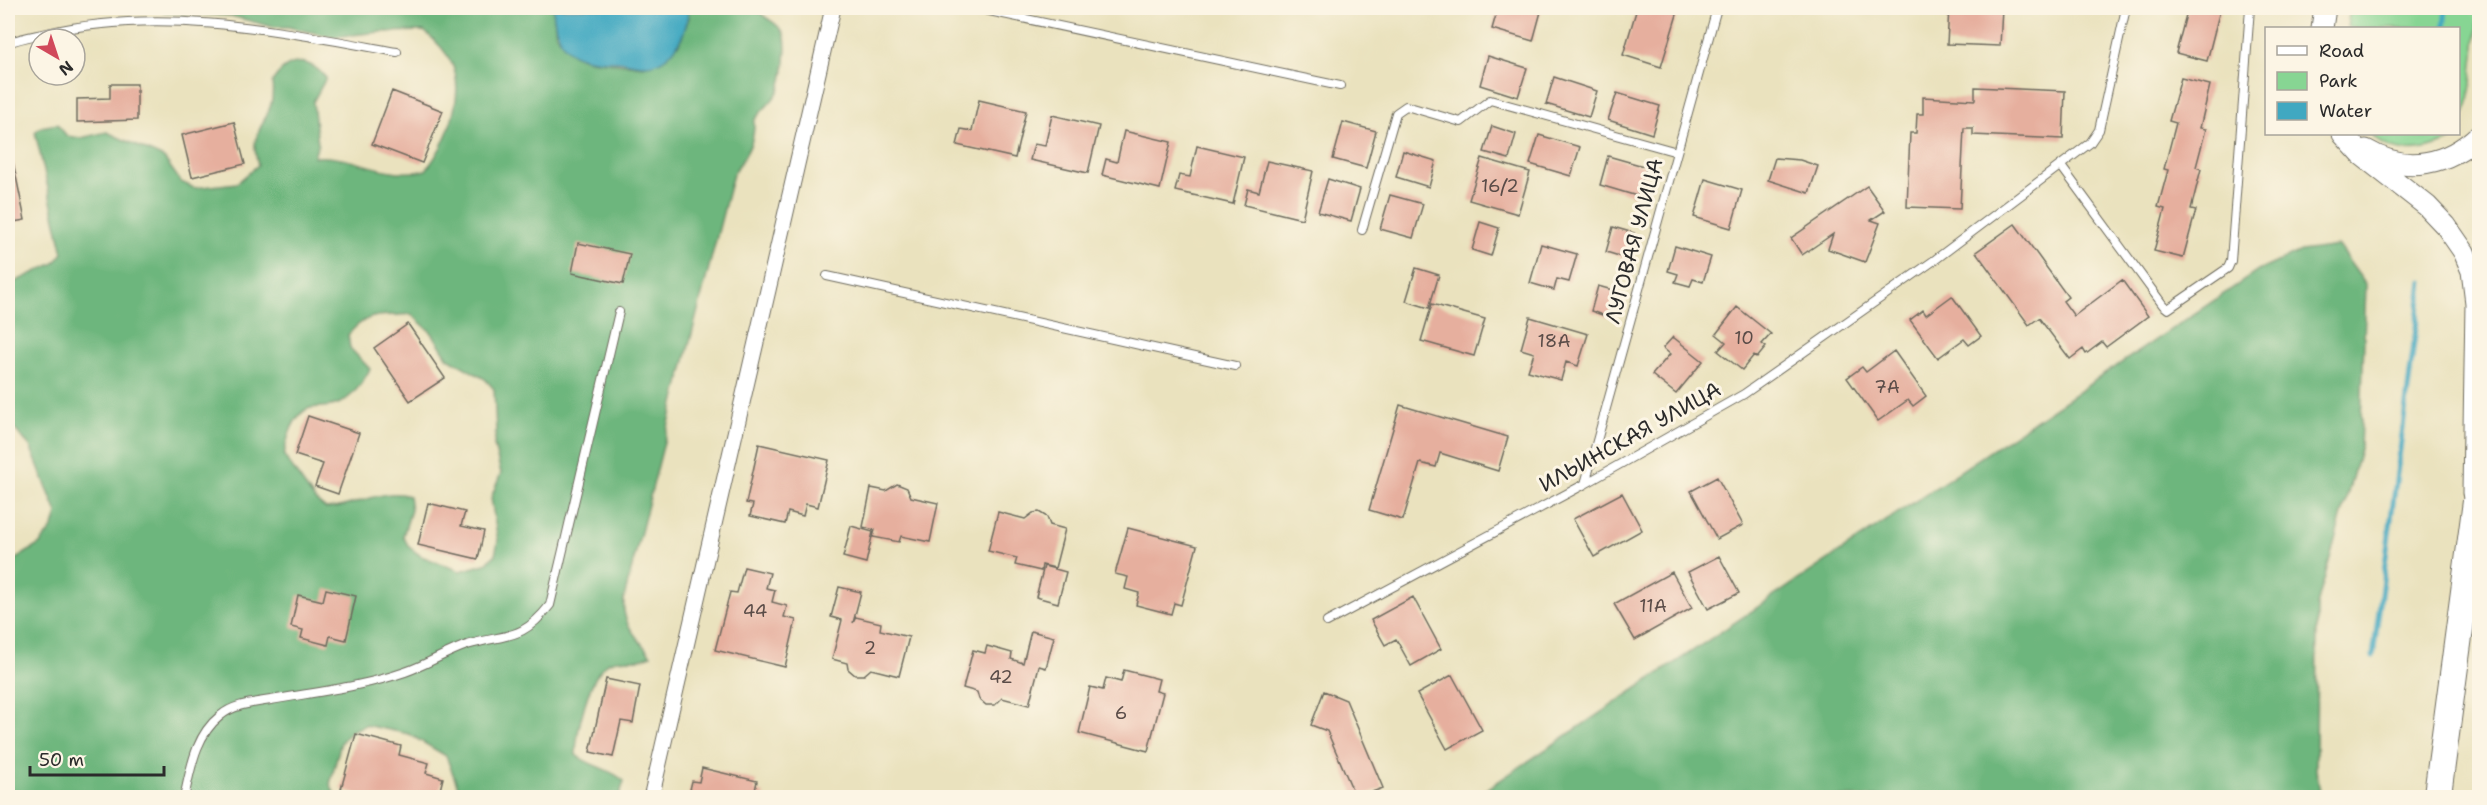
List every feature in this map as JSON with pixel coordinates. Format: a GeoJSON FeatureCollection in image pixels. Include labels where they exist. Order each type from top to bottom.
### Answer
{"type":"FeatureCollection","features":[{"type":"Feature","properties":{"kind":"highway"},"geometry":{"type":"LineString","coordinates":[[2437,798],[2480,475]]}},
{"type":"Feature","properties":{"kind":"street"},"geometry":{"type":"LineString","coordinates":[[651,798],[833,8]]}},
{"type":"Feature","properties":{"kind":"street"},"geometry":{"type":"LineString","coordinates":[[2322,27],[2325,8]]}},
{"type":"Feature","properties":{"kind":"street"},"geometry":{"type":"LineString","coordinates":[[2345,136],[2375,155],[2396,162],[2418,165],[2443,160],[2465,148],[2480,134]]}},
{"type":"Feature","properties":{"kind":"street"},"geometry":{"type":"LineString","coordinates":[[2345,136],[2362,155],[2427,206],[2446,226],[2464,252],[2472,271],[2476,303],[2473,531]]}},
{"type":"Feature","properties":{"kind":"lane"},"geometry":{"type":"LineString","coordinates":[[975,8],[1340,86]]}},
{"type":"Feature","properties":{"kind":"lane","name":"ЛУГОВАЯ УЛИЦА"},"geometry":{"type":"LineString","coordinates":[[1585,484],[1717,8]]}},
{"type":"Feature","properties":{"kind":"lane","name":"ИЛЬИНСКАЯ УЛИЦА"},"geometry":{"type":"LineString","coordinates":[[1328,622],[1585,484],[1744,394],[1936,259],[2061,166],[2090,143],[2099,130],[2126,8]]}},
{"type":"Feature","properties":{"kind":"lane"},"geometry":{"type":"LineString","coordinates":[[2061,166],[2168,309],[2228,268],[2231,261],[2250,8]]}},
{"type":"Feature","properties":{"kind":"lane"},"geometry":{"type":"LineString","coordinates":[[8,43],[67,28],[118,21],[218,23],[396,52]]}},
{"type":"Feature","properties":{"kind":"lane"},"geometry":{"type":"LineString","coordinates":[[1362,230],[1396,113],[1406,106],[1461,122],[1490,100],[1677,152]]}},
{"type":"Feature","properties":{"kind":"lane"},"geometry":{"type":"LineString","coordinates":[[827,276],[1235,366]]}},
{"type":"Feature","properties":{"kind":"lane"},"geometry":{"type":"LineString","coordinates":[[184,798],[196,748],[207,728],[220,715],[236,706],[405,672],[467,645],[512,636],[535,624],[550,605],[619,312]]}},
{"type":"Feature","properties":{"kind":"green space"},"geometry":{"type":"Polygon","coordinates":[[[139,8],[553,8],[556,35],[575,55],[588,60],[644,66],[679,44],[689,18],[688,8],[755,8],[783,32],[786,52],[780,87],[776,96],[754,121],[751,143],[733,174],[625,594],[626,620],[651,655],[639,659],[616,660],[603,668],[590,690],[581,718],[576,755],[624,781],[619,797],[462,797],[446,756],[409,734],[365,725],[351,731],[341,742],[330,784],[336,797],[8,798],[8,564],[40,544],[53,527],[57,513],[30,446],[8,422],[8,285],[55,263],[63,253],[35,132],[41,127],[57,124],[67,136],[81,138],[107,132],[164,158],[181,182],[194,188],[237,183],[258,165],[255,143],[271,105],[272,82],[284,68],[298,63],[312,66],[326,78],[313,102],[318,144],[314,157],[343,159],[397,172],[426,170],[447,134],[452,120],[457,91],[452,64],[443,50],[424,31],[380,32],[333,37],[288,27],[273,27],[231,16],[172,13],[139,8]],[[411,314],[376,316],[363,321],[348,335],[350,348],[370,369],[348,398],[332,406],[310,408],[299,416],[289,436],[284,456],[315,500],[326,509],[389,494],[409,496],[411,510],[403,536],[409,547],[421,556],[460,571],[485,564],[495,555],[498,541],[491,498],[501,473],[494,445],[496,431],[494,389],[485,379],[448,358],[432,333],[411,314]]]}},
{"type":"Feature","properties":{"kind":"green space"},"geometry":{"type":"Polygon","coordinates":[[[2350,8],[2479,8],[2469,102],[2460,125],[2460,27],[2347,27],[2350,8]]]}},
{"type":"Feature","properties":{"kind":"green space"},"geometry":{"type":"Polygon","coordinates":[[[2372,135],[2456,135],[2454,139],[2443,144],[2411,151],[2400,150],[2380,142],[2372,135]]]}},
{"type":"Feature","properties":{"kind":"green space"},"geometry":{"type":"Polygon","coordinates":[[[2338,246],[2366,285],[2360,449],[2317,605],[2316,770],[2321,797],[1475,797],[2258,271],[2301,251],[2338,246]]]}},
{"type":"Feature","properties":{"kind":"water"},"geometry":{"type":"Polygon","coordinates":[[[553,8],[688,8],[688,17],[682,36],[672,52],[656,63],[643,65],[588,59],[569,51],[558,35],[553,8]]]}},
{"type":"Feature","properties":{"kind":"building"},"geometry":{"type":"Polygon","coordinates":[[[1498,8],[1542,8],[1533,41],[1492,29],[1498,8]]]}},
{"type":"Feature","properties":{"kind":"building"},"geometry":{"type":"Polygon","coordinates":[[[1637,8],[1679,8],[1661,67],[1623,55],[1637,8]]]}},
{"type":"Feature","properties":{"kind":"building"},"geometry":{"type":"Polygon","coordinates":[[[1949,8],[2002,8],[2000,46],[1947,44],[1949,8]]]}},
{"type":"Feature","properties":{"kind":"building"},"geometry":{"type":"Polygon","coordinates":[[[2177,8],[2220,10],[2207,61],[2176,53],[2187,11],[2177,8]]]}},
{"type":"Feature","properties":{"kind":"building"},"geometry":{"type":"Polygon","coordinates":[[[1488,56],[1527,68],[1518,97],[1480,85],[1488,56]]]}},
{"type":"Feature","properties":{"kind":"building"},"geometry":{"type":"Polygon","coordinates":[[[1554,77],[1597,91],[1589,117],[1546,104],[1554,77]]]}},
{"type":"Feature","properties":{"kind":"building"},"geometry":{"type":"Polygon","coordinates":[[[2181,78],[2210,85],[2200,128],[2206,129],[2196,167],[2201,169],[2191,209],[2196,210],[2183,258],[2154,251],[2165,209],[2158,207],[2168,170],[2164,169],[2176,123],[2169,121],[2181,78]]]}},
{"type":"Feature","properties":{"kind":"building"},"geometry":{"type":"Polygon","coordinates":[[[110,84],[137,84],[137,120],[77,122],[77,99],[110,98],[110,84]]]}},
{"type":"Feature","properties":{"kind":"building"},"geometry":{"type":"Polygon","coordinates":[[[1975,87],[2065,91],[2063,139],[1973,135],[1973,128],[1964,128],[1960,209],[1907,207],[1910,133],[1916,133],[1917,114],[1923,114],[1923,97],[1975,100],[1975,87]]]}},
{"type":"Feature","properties":{"kind":"building"},"geometry":{"type":"Polygon","coordinates":[[[392,91],[443,111],[422,163],[372,144],[392,91]]]}},
{"type":"Feature","properties":{"kind":"building"},"geometry":{"type":"Polygon","coordinates":[[[1617,93],[1660,106],[1652,134],[1608,120],[1617,93]]]}},
{"type":"Feature","properties":{"kind":"building"},"geometry":{"type":"Polygon","coordinates":[[[979,100],[1026,111],[1015,158],[957,145],[961,129],[972,131],[979,100]]]}},
{"type":"Feature","properties":{"kind":"building"},"geometry":{"type":"Polygon","coordinates":[[[1052,115],[1099,126],[1088,173],[1030,160],[1034,144],[1045,146],[1052,115]]]}},
{"type":"Feature","properties":{"kind":"building"},"geometry":{"type":"Polygon","coordinates":[[[234,122],[245,164],[192,177],[182,135],[234,122]]]}},
{"type":"Feature","properties":{"kind":"building"},"geometry":{"type":"Polygon","coordinates":[[[1343,122],[1376,131],[1366,168],[1333,159],[1343,122]]]}},
{"type":"Feature","properties":{"kind":"building"},"geometry":{"type":"Polygon","coordinates":[[[1492,126],[1516,134],[1509,159],[1484,152],[1492,126]]]}},
{"type":"Feature","properties":{"kind":"building"},"geometry":{"type":"Polygon","coordinates":[[[1124,131],[1171,142],[1160,189],[1102,175],[1106,159],[1117,162],[1124,131]]]}},
{"type":"Feature","properties":{"kind":"building"},"geometry":{"type":"Polygon","coordinates":[[[1539,135],[1580,147],[1571,176],[1530,164],[1539,135]]]}},
{"type":"Feature","properties":{"kind":"building"},"geometry":{"type":"Polygon","coordinates":[[[1197,146],[1244,157],[1233,204],[1175,191],[1179,175],[1190,177],[1197,146]]]}},
{"type":"Feature","properties":{"kind":"building"},"geometry":{"type":"Polygon","coordinates":[[[8,147],[10,147],[25,220],[8,223],[8,147]]]}},
{"type":"Feature","properties":{"kind":"building"},"geometry":{"type":"Polygon","coordinates":[[[1403,151],[1436,161],[1429,187],[1396,177],[1403,151]]]}},
{"type":"Feature","properties":{"kind":"building"},"geometry":{"type":"Polygon","coordinates":[[[1608,156],[1647,167],[1637,196],[1600,185],[1608,156]]]}},
{"type":"Feature","properties":{"kind":"building"},"geometry":{"type":"Polygon","coordinates":[[[1482,158],[1530,172],[1518,214],[1469,200],[1482,158]]]}},
{"type":"Feature","properties":{"kind":"building"},"geometry":{"type":"Polygon","coordinates":[[[1775,158],[1800,160],[1818,166],[1809,193],[1768,180],[1775,158]]]}},
{"type":"Feature","properties":{"kind":"building"},"geometry":{"type":"Polygon","coordinates":[[[1267,161],[1313,171],[1302,219],[1244,205],[1248,189],[1259,192],[1267,161]]]}},
{"type":"Feature","properties":{"kind":"building"},"geometry":{"type":"Polygon","coordinates":[[[1328,179],[1360,189],[1351,221],[1318,212],[1328,179]]]}},
{"type":"Feature","properties":{"kind":"building"},"geometry":{"type":"Polygon","coordinates":[[[1705,179],[1742,190],[1731,228],[1694,217],[1705,179]]]}},
{"type":"Feature","properties":{"kind":"building"},"geometry":{"type":"Polygon","coordinates":[[[1867,186],[1885,211],[1871,220],[1880,223],[1865,262],[1828,249],[1833,234],[1802,255],[1791,238],[1867,186]]]}},
{"type":"Feature","properties":{"kind":"building"},"geometry":{"type":"Polygon","coordinates":[[[1390,195],[1423,204],[1413,238],[1380,229],[1390,195]]]}},
{"type":"Feature","properties":{"kind":"building"},"geometry":{"type":"Polygon","coordinates":[[[1480,222],[1499,228],[1491,256],[1472,250],[1480,222]]]}},
{"type":"Feature","properties":{"kind":"building"},"geometry":{"type":"Polygon","coordinates":[[[2015,224],[2068,297],[2063,301],[2074,316],[2122,280],[2148,316],[2106,347],[2102,342],[2086,354],[2083,349],[2070,359],[2039,318],[2029,325],[1976,252],[2015,224]]]}},
{"type":"Feature","properties":{"kind":"building"},"geometry":{"type":"Polygon","coordinates":[[[1613,227],[1634,233],[1626,258],[1606,252],[1613,227]]]}},
{"type":"Feature","properties":{"kind":"building"},"geometry":{"type":"Polygon","coordinates":[[[578,243],[630,254],[623,284],[572,273],[578,243]]]}},
{"type":"Feature","properties":{"kind":"building"},"geometry":{"type":"Polygon","coordinates":[[[1541,244],[1577,254],[1569,282],[1557,279],[1554,290],[1530,283],[1541,244]]]}},
{"type":"Feature","properties":{"kind":"building"},"geometry":{"type":"Polygon","coordinates":[[[1675,246],[1711,257],[1703,282],[1693,279],[1690,286],[1675,282],[1678,274],[1668,271],[1675,246]]]}},
{"type":"Feature","properties":{"kind":"building"},"geometry":{"type":"Polygon","coordinates":[[[1416,268],[1439,275],[1429,308],[1406,301],[1416,268]]]}},
{"type":"Feature","properties":{"kind":"building"},"geometry":{"type":"Polygon","coordinates":[[[1598,286],[1616,291],[1608,317],[1591,311],[1598,286]]]}},
{"type":"Feature","properties":{"kind":"building"},"geometry":{"type":"Polygon","coordinates":[[[1952,296],[1981,336],[1969,345],[1964,339],[1938,358],[1910,320],[1923,310],[1926,315],[1952,296]]]}},
{"type":"Feature","properties":{"kind":"building"},"geometry":{"type":"Polygon","coordinates":[[[1432,304],[1485,319],[1474,356],[1421,341],[1432,304]]]}},
{"type":"Feature","properties":{"kind":"building"},"geometry":{"type":"Polygon","coordinates":[[[1737,307],[1771,334],[1762,344],[1766,347],[1757,358],[1754,355],[1742,370],[1718,351],[1726,342],[1716,334],[1737,307]]]}},
{"type":"Feature","properties":{"kind":"building"},"geometry":{"type":"Polygon","coordinates":[[[1530,317],[1588,334],[1578,366],[1566,362],[1561,380],[1528,371],[1534,353],[1521,349],[1530,317]]]}},
{"type":"Feature","properties":{"kind":"building"},"geometry":{"type":"Polygon","coordinates":[[[408,324],[445,378],[410,401],[374,348],[408,324]]]}},
{"type":"Feature","properties":{"kind":"building"},"geometry":{"type":"Polygon","coordinates":[[[1673,337],[1703,361],[1676,394],[1652,375],[1670,354],[1663,348],[1673,337]]]}},
{"type":"Feature","properties":{"kind":"building"},"geometry":{"type":"Polygon","coordinates":[[[1894,351],[1926,396],[1913,406],[1908,400],[1878,421],[1847,378],[1862,367],[1866,372],[1894,351]]]}},
{"type":"Feature","properties":{"kind":"building"},"geometry":{"type":"Polygon","coordinates":[[[1400,405],[1508,437],[1498,471],[1440,453],[1436,467],[1420,463],[1403,520],[1369,510],[1400,405]]]}},
{"type":"Feature","properties":{"kind":"building"},"geometry":{"type":"Polygon","coordinates":[[[308,416],[359,433],[338,494],[315,486],[323,464],[295,455],[308,416]]]}},
{"type":"Feature","properties":{"kind":"building"},"geometry":{"type":"Polygon","coordinates":[[[759,444],[829,460],[818,507],[806,504],[803,516],[788,512],[785,524],[750,516],[753,504],[746,503],[759,444]]]}},
{"type":"Feature","properties":{"kind":"building"},"geometry":{"type":"Polygon","coordinates":[[[1717,477],[1743,525],[1717,539],[1691,491],[1717,477]]]}},
{"type":"Feature","properties":{"kind":"building"},"geometry":{"type":"Polygon","coordinates":[[[897,484],[907,488],[911,497],[938,503],[930,542],[901,536],[899,542],[873,537],[875,530],[863,527],[871,488],[886,491],[897,484]]]}},
{"type":"Feature","properties":{"kind":"building"},"geometry":{"type":"Polygon","coordinates":[[[1622,493],[1642,530],[1594,557],[1573,519],[1622,493]]]}},
{"type":"Feature","properties":{"kind":"building"},"geometry":{"type":"Polygon","coordinates":[[[428,503],[465,512],[461,526],[484,531],[478,559],[418,545],[428,503]]]}},
{"type":"Feature","properties":{"kind":"building"},"geometry":{"type":"Polygon","coordinates":[[[998,512],[1025,519],[1039,512],[1047,517],[1050,525],[1065,529],[1055,568],[1042,565],[1041,571],[1015,565],[1017,558],[988,551],[998,512]]]}},
{"type":"Feature","properties":{"kind":"building"},"geometry":{"type":"Polygon","coordinates":[[[851,526],[873,532],[866,563],[843,557],[851,526]]]}},
{"type":"Feature","properties":{"kind":"building"},"geometry":{"type":"Polygon","coordinates":[[[1128,528],[1197,546],[1181,605],[1174,603],[1171,614],[1136,605],[1139,593],[1125,589],[1128,577],[1115,574],[1128,528]]]}},
{"type":"Feature","properties":{"kind":"building"},"geometry":{"type":"Polygon","coordinates":[[[1719,556],[1739,593],[1708,609],[1688,572],[1719,556]]]}},
{"type":"Feature","properties":{"kind":"building"},"geometry":{"type":"Polygon","coordinates":[[[1044,566],[1066,572],[1058,603],[1036,597],[1044,566]]]}},
{"type":"Feature","properties":{"kind":"building"},"geometry":{"type":"Polygon","coordinates":[[[744,567],[770,573],[766,588],[775,590],[772,602],[787,606],[784,617],[796,620],[785,667],[715,650],[730,592],[737,593],[744,567]]]}},
{"type":"Feature","properties":{"kind":"building"},"geometry":{"type":"Polygon","coordinates":[[[1672,572],[1692,608],[1635,640],[1614,604],[1672,572]]]}},
{"type":"Feature","properties":{"kind":"building"},"geometry":{"type":"Polygon","coordinates":[[[839,587],[861,592],[853,623],[856,617],[881,623],[880,630],[909,637],[899,676],[871,669],[864,675],[855,675],[848,669],[847,663],[832,659],[842,620],[831,617],[839,587]]]}},
{"type":"Feature","properties":{"kind":"building"},"geometry":{"type":"Polygon","coordinates":[[[326,589],[356,596],[346,640],[330,636],[328,645],[301,638],[303,630],[291,627],[298,595],[323,601],[326,589]]]}},
{"type":"Feature","properties":{"kind":"building"},"geometry":{"type":"Polygon","coordinates":[[[1413,597],[1441,649],[1411,666],[1396,639],[1385,645],[1371,620],[1413,597]]]}},
{"type":"Feature","properties":{"kind":"building"},"geometry":{"type":"Polygon","coordinates":[[[1031,631],[1054,637],[1046,668],[1039,666],[1029,705],[1002,698],[995,705],[986,705],[979,699],[977,692],[963,688],[973,650],[985,653],[987,646],[1012,653],[1011,659],[1023,663],[1031,631]]]}},
{"type":"Feature","properties":{"kind":"building"},"geometry":{"type":"Polygon","coordinates":[[[1124,670],[1159,679],[1156,691],[1163,693],[1148,751],[1079,733],[1090,687],[1103,690],[1106,678],[1121,682],[1124,670]]]}},
{"type":"Feature","properties":{"kind":"building"},"geometry":{"type":"Polygon","coordinates":[[[1452,675],[1482,730],[1447,749],[1417,694],[1452,675]]]}},
{"type":"Feature","properties":{"kind":"building"},"geometry":{"type":"Polygon","coordinates":[[[606,679],[640,686],[633,723],[621,721],[613,757],[590,752],[606,679]]]}},
{"type":"Feature","properties":{"kind":"building"},"geometry":{"type":"Polygon","coordinates":[[[1324,691],[1346,700],[1383,788],[1356,798],[1327,731],[1311,725],[1324,691]]]}},
{"type":"Feature","properties":{"kind":"building"},"geometry":{"type":"Polygon","coordinates":[[[356,734],[401,746],[399,755],[429,763],[426,773],[443,778],[438,798],[372,798],[341,789],[356,734]]]}},
{"type":"Feature","properties":{"kind":"building"},"geometry":{"type":"Polygon","coordinates":[[[702,768],[757,781],[755,791],[764,793],[763,798],[688,798],[692,781],[699,782],[702,768]]]}},
{"type":"Feature","properties":{"kind":"waterway"},"geometry":{"type":"LineString","coordinates":[[2444,27],[2446,8]]}},
{"type":"Feature","properties":{"kind":"waterway"},"geometry":{"type":"LineString","coordinates":[[2373,656],[2422,282]]}}]}
